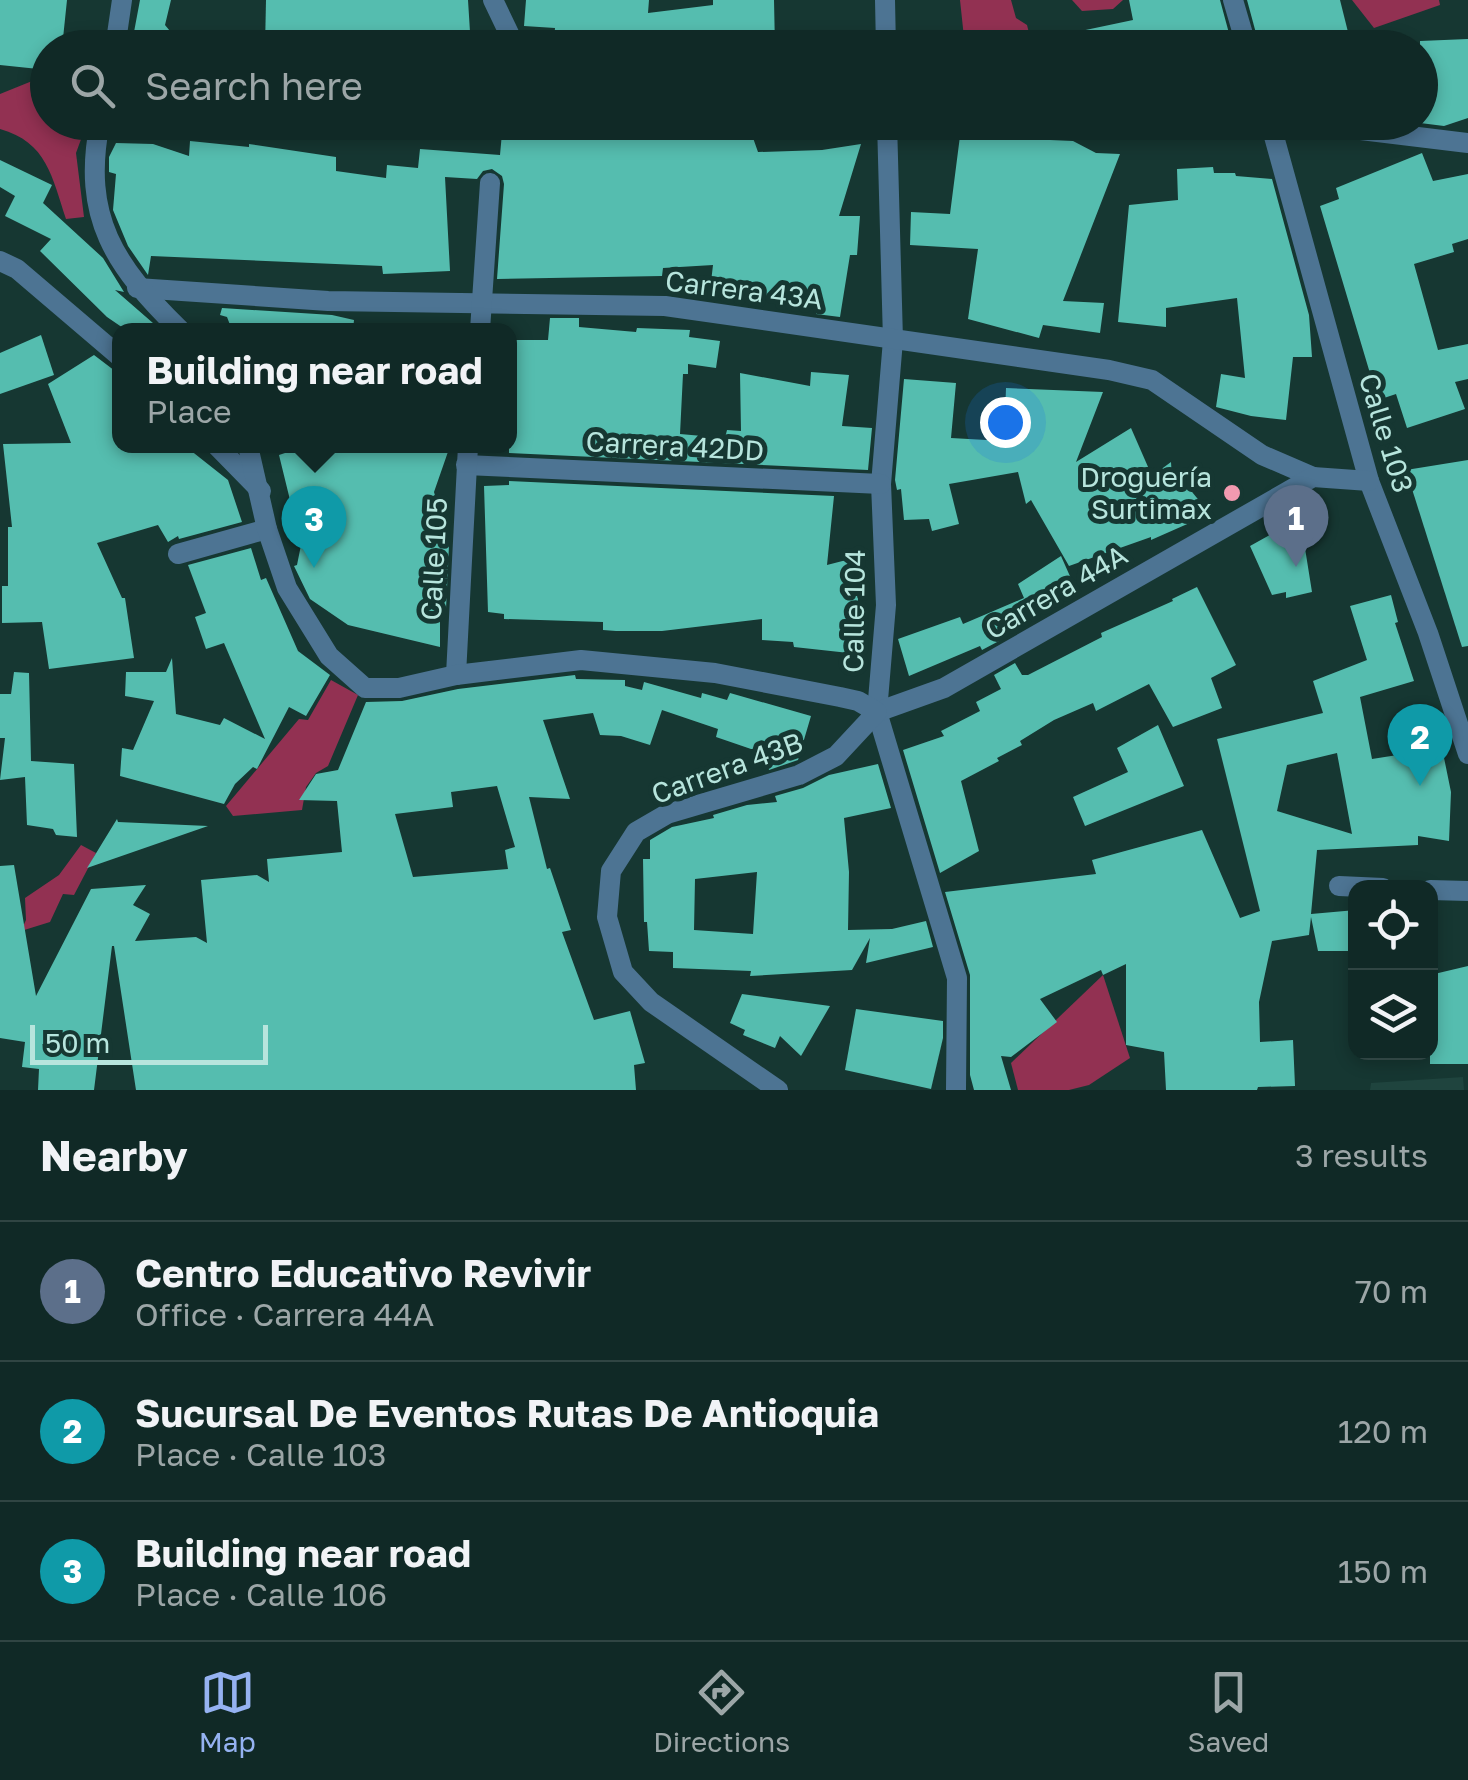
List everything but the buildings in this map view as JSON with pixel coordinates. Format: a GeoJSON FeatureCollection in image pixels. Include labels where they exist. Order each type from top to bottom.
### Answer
{"type":"FeatureCollection","features":[{"type":"Feature","properties":{"kind":"street"},"geometry":{"type":"LineString","coordinates":[[118,30],[122,0]]}},
{"type":"Feature","properties":{"kind":"street"},"geometry":{"type":"LineString","coordinates":[[492,0],[507,30]]}},
{"type":"Feature","properties":{"kind":"street"},"geometry":{"type":"LineString","coordinates":[[886,0],[886,30]]}},
{"type":"Feature","properties":{"kind":"street"},"geometry":{"type":"LineString","coordinates":[[1233,0],[1242,30]]}},
{"type":"Feature","properties":{"kind":"street"},"geometry":{"type":"LineString","coordinates":[[1438,139],[1468,143]]}},
{"type":"Feature","properties":{"kind":"street"},"geometry":{"type":"LineString","coordinates":[[97,140],[94,153],[100,218],[117,258],[137,288],[173,323]]}},
{"type":"Feature","properties":{"kind":"street","name":"Calle 104"},"geometry":{"type":"LineString","coordinates":[[887,140],[893,340],[881,484],[886,605],[877,712],[957,978],[956,1090]]}},
{"type":"Feature","properties":{"kind":"street","name":"Calle 103"},"geometry":{"type":"LineString","coordinates":[[1275,140],[1369,481],[1462,704],[1468,754]]}},
{"type":"Feature","properties":{"kind":"street"},"geometry":{"type":"LineString","coordinates":[[481,323],[490,183]]}},
{"type":"Feature","properties":{"kind":"street"},"geometry":{"type":"LineString","coordinates":[[0,260],[17,269],[112,350]]}},
{"type":"Feature","properties":{"kind":"street","name":"Carrera 43A"},"geometry":{"type":"LineString","coordinates":[[137,288],[328,301],[665,306],[1108,370],[1152,380],[1262,455],[1314,477]]}},
{"type":"Feature","properties":{"kind":"street"},"geometry":{"type":"LineString","coordinates":[[224,453],[261,491]]}},
{"type":"Feature","properties":{"kind":"street"},"geometry":{"type":"LineString","coordinates":[[250,453],[266,529],[287,588],[329,656],[365,688],[399,688],[456,675],[581,660],[715,673],[840,697],[877,712]]}},
{"type":"Feature","properties":{"kind":"street","name":"Carrera 42DD"},"geometry":{"type":"LineString","coordinates":[[467,455],[881,484]]}},
{"type":"Feature","properties":{"kind":"street","name":"Calle 105"},"geometry":{"type":"LineString","coordinates":[[456,675],[467,455]]}},
{"type":"Feature","properties":{"kind":"street"},"geometry":{"type":"LineString","coordinates":[[1314,477],[1369,481]]}},
{"type":"Feature","properties":{"kind":"street","name":"Carrera 44A"},"geometry":{"type":"LineString","coordinates":[[877,712],[944,688],[1314,477]]}},
{"type":"Feature","properties":{"kind":"street"},"geometry":{"type":"LineString","coordinates":[[178,554],[266,529]]}},
{"type":"Feature","properties":{"kind":"street","name":"Carrera 43B"},"geometry":{"type":"LineString","coordinates":[[778,1090],[651,1002],[623,972],[607,917],[611,871],[636,832],[667,814],[800,775],[836,756],[877,712]]}},
{"type":"Feature","properties":{"kind":"street"},"geometry":{"type":"LineString","coordinates":[[1338,886],[1348,886]]}},
{"type":"Feature","properties":{"kind":"street"},"geometry":{"type":"LineString","coordinates":[[1438,890],[1468,891]]}},
{"type":"Feature","properties":{"kind":"shaded area"},"geometry":{"type":"Polygon","coordinates":[[[960,0],[1011,0],[1016,18],[1028,30],[963,30],[960,0]]]}},
{"type":"Feature","properties":{"kind":"shaded area"},"geometry":{"type":"Polygon","coordinates":[[[1072,0],[1123,0],[1113,9],[1082,11],[1072,0]]]}},
{"type":"Feature","properties":{"kind":"shaded area"},"geometry":{"type":"Polygon","coordinates":[[[1352,0],[1439,0],[1440,5],[1374,28],[1352,0]]]}},
{"type":"Feature","properties":{"kind":"shaded area"},"geometry":{"type":"Polygon","coordinates":[[[30,82],[30,140],[81,140],[76,153],[84,217],[66,219],[51,175],[38,152],[16,135],[0,129],[0,94],[30,82]]]}},
{"type":"Feature","properties":{"kind":"shaded area"},"geometry":{"type":"Polygon","coordinates":[[[331,680],[358,695],[328,766],[316,773],[306,787],[302,810],[233,816],[226,806],[299,719],[308,720],[331,680]]]}},
{"type":"Feature","properties":{"kind":"shaded area"},"geometry":{"type":"Polygon","coordinates":[[[81,845],[96,853],[74,895],[63,894],[50,922],[21,931],[26,920],[25,898],[59,875],[81,845]]]}},
{"type":"Feature","properties":{"kind":"shaded area"},"geometry":{"type":"Polygon","coordinates":[[[1103,975],[1130,1058],[1089,1085],[1069,1090],[1018,1090],[1011,1063],[1103,975]]]}},
{"type":"Feature","properties":{"kind":"shaded area"},"geometry":{"type":"Polygon","coordinates":[[[1463,1077],[1464,1090],[1370,1090],[1371,1083],[1463,1077]]]}},
{"type":"Feature","properties":{"kind":"place","name":"Droguería Surtimax"},"geometry":{"type":"Point","coordinates":[1232,493]}},
{"type":"Feature","properties":{"kind":"place","name":"Centro Educativo Revivir"},"geometry":{"type":"Point","coordinates":[1296,567]}},
{"type":"Feature","properties":{"kind":"place","name":"Building near road"},"geometry":{"type":"Point","coordinates":[314,568]}},
{"type":"Feature","properties":{"kind":"place","name":"Sucursal De Eventos Rutas De Antioquia"},"geometry":{"type":"Point","coordinates":[1420,786]}}]}
